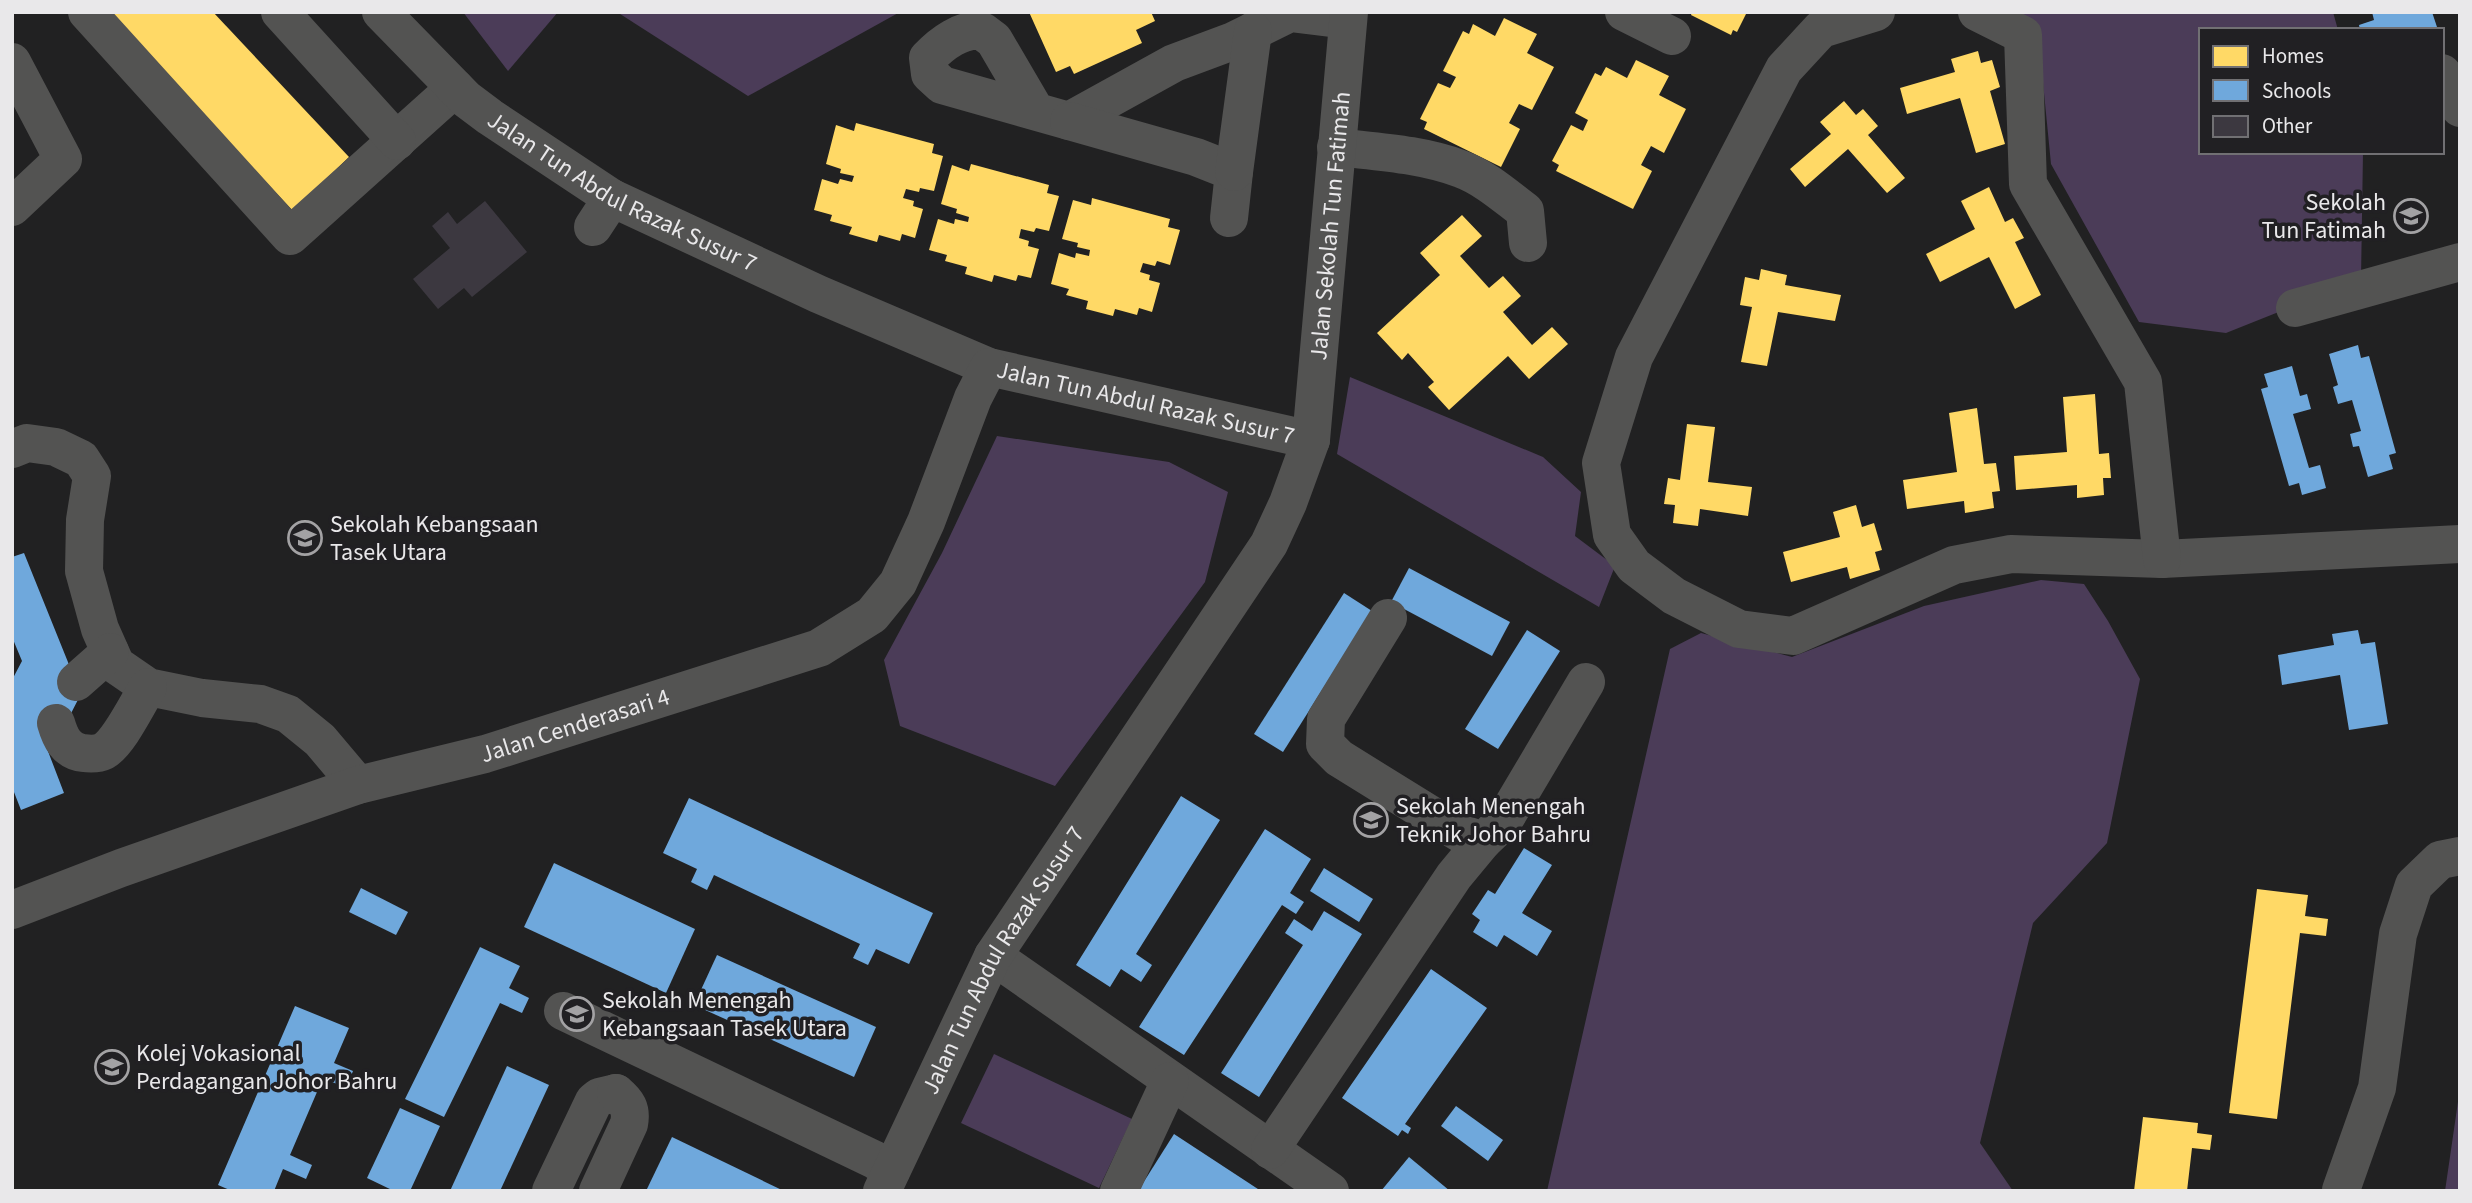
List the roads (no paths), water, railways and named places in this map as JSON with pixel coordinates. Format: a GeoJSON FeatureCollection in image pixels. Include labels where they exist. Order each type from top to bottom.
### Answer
{"type":"FeatureCollection","features":[{"type":"Feature","properties":{"kind":"street"},"geometry":{"type":"LineString","coordinates":[[87,12],[290,236],[397,141],[470,101]]}},
{"type":"Feature","properties":{"kind":"street"},"geometry":{"type":"LineString","coordinates":[[280,12],[397,141]]}},
{"type":"Feature","properties":{"kind":"street","name":"Jalan Tun Abdul Razak Susur 7"},"geometry":{"type":"LineString","coordinates":[[382,12],[470,101],[603,212],[818,293],[989,368],[1311,440],[1288,503],[1269,544],[993,956],[886,1181]]}},
{"type":"Feature","properties":{"kind":"street"},"geometry":{"type":"LineString","coordinates":[[1624,12],[1672,36]]}},
{"type":"Feature","properties":{"kind":"street"},"geometry":{"type":"LineString","coordinates":[[1876,12],[1821,29],[1784,69],[1634,357],[1601,463],[1612,536],[1634,566],[1674,596],[1739,629],[1793,636],[1954,565],[2011,554],[2162,559],[2460,544]]}},
{"type":"Feature","properties":{"kind":"street"},"geometry":{"type":"LineString","coordinates":[[1977,12],[2023,35],[2017,190],[2143,382],[2162,559]]}},
{"type":"Feature","properties":{"kind":"street"},"geometry":{"type":"LineString","coordinates":[[1234,172],[1196,157],[1052,116],[1290,13],[1348,16]]}},
{"type":"Feature","properties":{"kind":"street","name":"Jalan Sekolah Tun Fatimah"},"geometry":{"type":"LineString","coordinates":[[1311,440],[1348,16]]}},
{"type":"Feature","properties":{"kind":"street"},"geometry":{"type":"LineString","coordinates":[[1229,218],[1252,31]]}},
{"type":"Feature","properties":{"kind":"street"},"geometry":{"type":"LineString","coordinates":[[12,62],[63,159],[12,207]]}},
{"type":"Feature","properties":{"kind":"street"},"geometry":{"type":"LineString","coordinates":[[2444,76],[2454,89],[2460,108]]}},
{"type":"Feature","properties":{"kind":"street"},"geometry":{"type":"LineString","coordinates":[[1336,147],[1412,156],[1462,169],[1486,182],[1525,211],[1528,243]]}},
{"type":"Feature","properties":{"kind":"street"},"geometry":{"type":"LineString","coordinates":[[2295,308],[2460,262]]}},
{"type":"Feature","properties":{"kind":"street","name":"Jalan Cenderasari 4"},"geometry":{"type":"LineString","coordinates":[[12,910],[121,868],[358,785],[485,754],[819,648],[872,615],[898,583],[926,522],[973,398],[989,368]]}},
{"type":"Feature","properties":{"kind":"street"},"geometry":{"type":"LineString","coordinates":[[12,449],[27,443],[56,447],[81,459],[92,476],[85,520],[84,571],[100,629],[116,665],[148,687],[202,698],[260,704],[288,713],[320,740],[358,785]]}},
{"type":"Feature","properties":{"kind":"street"},"geometry":{"type":"LineString","coordinates":[[1388,618],[1326,719],[1325,744],[1339,758],[1460,833],[1483,841]]}},
{"type":"Feature","properties":{"kind":"street"},"geometry":{"type":"LineString","coordinates":[[76,682],[110,652]]}},
{"type":"Feature","properties":{"kind":"street"},"geometry":{"type":"LineString","coordinates":[[1270,1150],[1454,876],[1503,822],[1586,682]]}},
{"type":"Feature","properties":{"kind":"street"},"geometry":{"type":"LineString","coordinates":[[56,723],[61,739],[78,753],[103,751],[114,742],[148,687]]}},
{"type":"Feature","properties":{"kind":"street"},"geometry":{"type":"LineString","coordinates":[[2341,1190],[2377,1088],[2398,934],[2414,886],[2440,860],[2460,856]]}},
{"type":"Feature","properties":{"kind":"street"},"geometry":{"type":"LineString","coordinates":[[993,956],[1330,1191]]}},
{"type":"Feature","properties":{"kind":"street"},"geometry":{"type":"LineString","coordinates":[[563,1011],[875,1160],[886,1181]]}},
{"type":"Feature","properties":{"kind":"street"},"geometry":{"type":"LineString","coordinates":[[616,1093],[638,1047]]}},
{"type":"Feature","properties":{"kind":"street"},"geometry":{"type":"LineString","coordinates":[[1119,1191],[1170,1081]]}},
{"type":"Feature","properties":{"kind":"street"},"geometry":{"type":"LineString","coordinates":[[551,1191],[594,1101],[616,1093]]}},
{"type":"Feature","properties":{"kind":"street"},"geometry":{"type":"LineString","coordinates":[[598,1191],[631,1115],[629,1106],[616,1093]]}},
{"type":"Feature","properties":{"kind":"place","name":"Sekolah Tun Fatimah"},"geometry":{"type":"Point","coordinates":[2411,216]}},
{"type":"Feature","properties":{"kind":"place","name":"Sekolah Kebangsaan Tasek Utara"},"geometry":{"type":"Point","coordinates":[305,538]}},
{"type":"Feature","properties":{"kind":"place","name":"Sekolah Menengah Teknik Johor Bahru"},"geometry":{"type":"Point","coordinates":[1371,820]}},
{"type":"Feature","properties":{"kind":"place","name":"Sekolah Menengah Kebangsaan Tasek Utara"},"geometry":{"type":"Point","coordinates":[577,1014]}},
{"type":"Feature","properties":{"kind":"place","name":"Kolej Vokasional Perdagangan Johor Bahru"},"geometry":{"type":"Point","coordinates":[112,1067]}}]}
